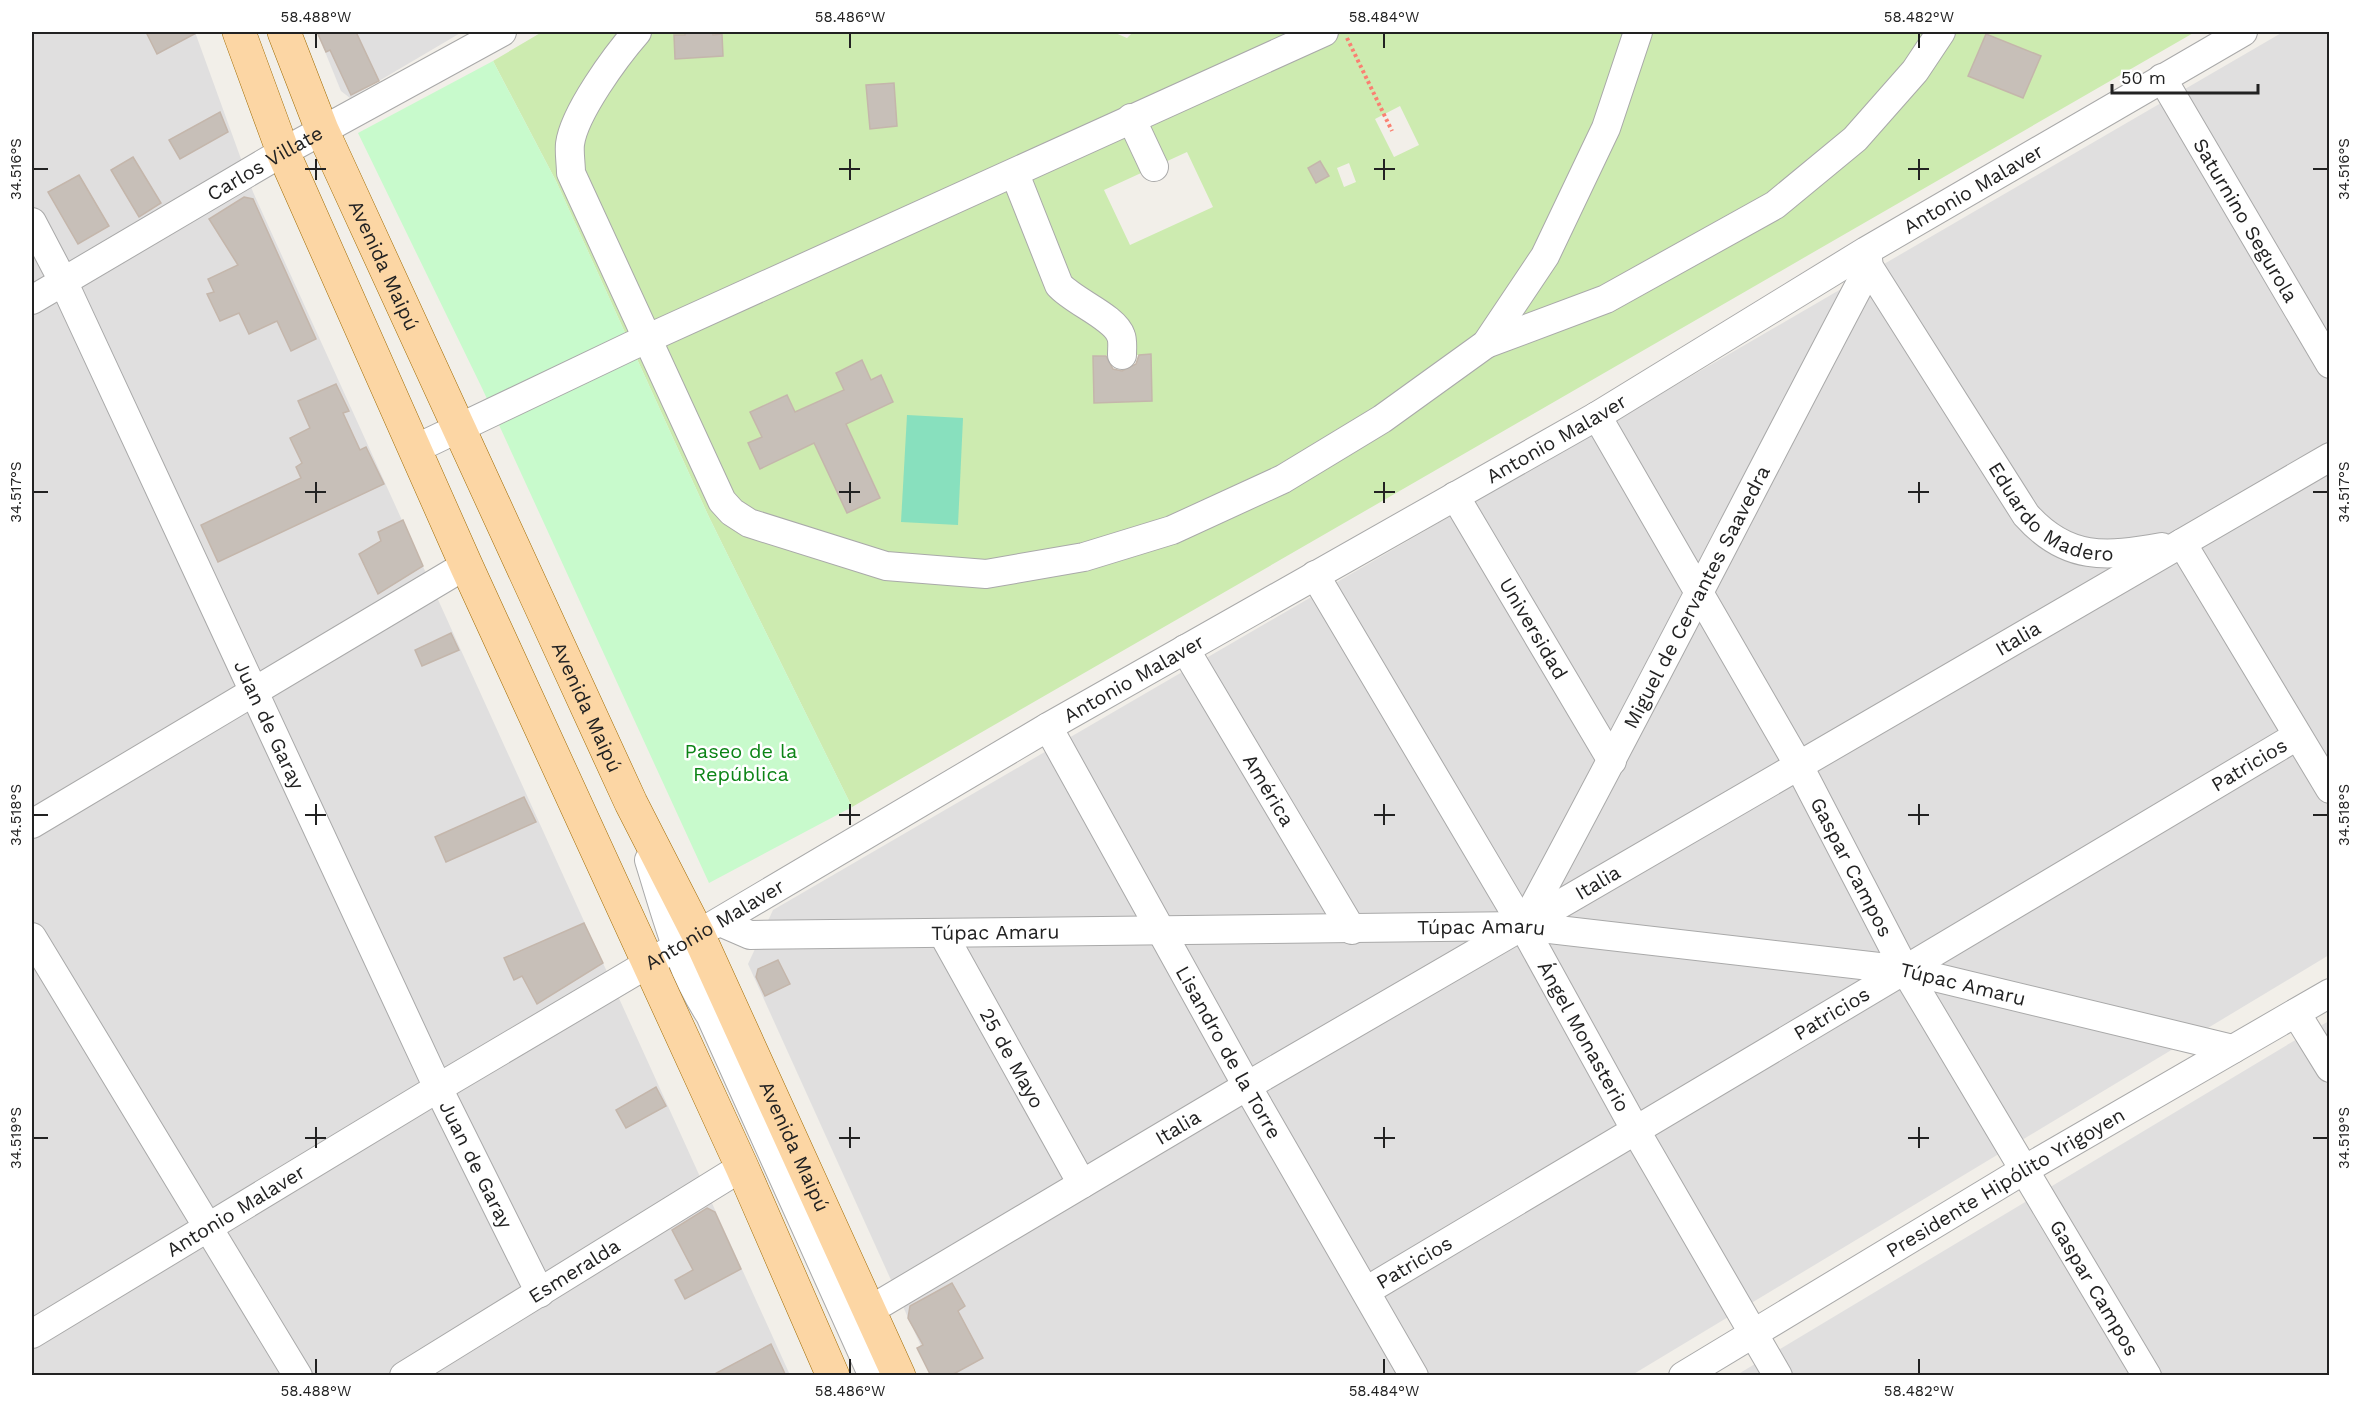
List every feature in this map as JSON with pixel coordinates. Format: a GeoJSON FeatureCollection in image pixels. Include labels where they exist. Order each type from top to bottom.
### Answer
{"type":"FeatureCollection","features":[{"type":"Feature","properties":{"kind":"main road"},"geometry":{"type":"LineString","coordinates":[[239,32],[283,152],[466,565],[648,966],[748,1124],[834,1376]]}},
{"type":"Feature","properties":{"kind":"main road","name":"Avenida Maipú"},"geometry":{"type":"LineString","coordinates":[[284,32],[322,130],[459,429],[631,803],[698,934],[870,1310],[873,1375]]}},
{"type":"Feature","properties":{"kind":"street","name":"Carlos Villate"},"geometry":{"type":"LineString","coordinates":[[32,300],[283,152],[502,32]]}},
{"type":"Feature","properties":{"kind":"street"},"geometry":{"type":"LineString","coordinates":[[637,32],[614,58],[588,102],[570,143],[571,173],[722,501],[732,512],[749,523],[886,566],[986,574],[1084,557],[1173,530],[1273,484],[1382,419],[1486,344],[1606,299],[1775,205],[1855,139],[1915,71],[1941,32]]}},
{"type":"Feature","properties":{"kind":"street"},"geometry":{"type":"LineString","coordinates":[[415,449],[649,339],[1324,32]]}},
{"type":"Feature","properties":{"kind":"street"},"geometry":{"type":"LineString","coordinates":[[1486,344],[1545,256],[1606,128],[1638,32]]}},
{"type":"Feature","properties":{"kind":"street","name":"Antonio Malaver"},"geometry":{"type":"LineString","coordinates":[[32,1334],[438,1088],[648,966],[698,934],[1048,727],[1597,416],[1868,259],[2162,78],[2243,32]]}},
{"type":"Feature","properties":{"kind":"street","name":"Saturnino Segurola"},"geometry":{"type":"LineString","coordinates":[[2162,78],[2330,364]]}},
{"type":"Feature","properties":{"kind":"street"},"geometry":{"type":"LineString","coordinates":[[1131,118],[1154,167]]}},
{"type":"Feature","properties":{"kind":"street"},"geometry":{"type":"LineString","coordinates":[[1015,174],[1059,285],[1068,296],[1115,326],[1121,337],[1122,355]]}},
{"type":"Feature","properties":{"kind":"street","name":"Juan de Garay"},"geometry":{"type":"LineString","coordinates":[[32,222],[63,281],[438,1088],[540,1293]]}},
{"type":"Feature","properties":{"kind":"street","name":"Eduardo Madero"},"geometry":{"type":"LineString","coordinates":[[1868,259],[2026,515],[2037,527],[2065,546],[2107,555],[2182,543]]}},
{"type":"Feature","properties":{"kind":"street","name":"Miguel de Cervantes Saavedra"},"geometry":{"type":"LineString","coordinates":[[1523,926],[1612,761],[1868,259]]}},
{"type":"Feature","properties":{"kind":"street","name":"Gaspar Campos"},"geometry":{"type":"LineString","coordinates":[[1597,416],[1697,593],[1799,766],[1905,970],[2146,1376]]}},
{"type":"Feature","properties":{"kind":"street","name":"Italia"},"geometry":{"type":"LineString","coordinates":[[870,1310],[1247,1086],[2330,457]]}},
{"type":"Feature","properties":{"kind":"street","name":"Universidad"},"geometry":{"type":"LineString","coordinates":[[1455,496],[1612,761]]}},
{"type":"Feature","properties":{"kind":"street"},"geometry":{"type":"LineString","coordinates":[[2182,543],[2330,789]]}},
{"type":"Feature","properties":{"kind":"street"},"geometry":{"type":"LineString","coordinates":[[32,824],[466,565]]}},
{"type":"Feature","properties":{"kind":"street","name":"Ángel Monasterio"},"geometry":{"type":"LineString","coordinates":[[1315,575],[1523,926],[1636,1131],[1778,1376]]}},
{"type":"Feature","properties":{"kind":"street","name":"América"},"geometry":{"type":"LineString","coordinates":[[1185,649],[1352,930]]}},
{"type":"Feature","properties":{"kind":"street","name":"Lisandro de la Torre"},"geometry":{"type":"LineString","coordinates":[[1048,727],[1247,1086],[1414,1376]]}},
{"type":"Feature","properties":{"kind":"street","name":"Patricios"},"geometry":{"type":"LineString","coordinates":[[1366,1292],[2297,736]]}},
{"type":"Feature","properties":{"kind":"street","name":"Túpac Amaru"},"geometry":{"type":"LineString","coordinates":[[698,934],[944,934],[1160,929],[1352,930],[1523,926],[1905,970],[2233,1049]]}},
{"type":"Feature","properties":{"kind":"street"},"geometry":{"type":"LineString","coordinates":[[698,934],[692,987],[694,1007],[748,1124],[873,1375]]}},
{"type":"Feature","properties":{"kind":"street","name":"25 de Mayo"},"geometry":{"type":"LineString","coordinates":[[944,934],[1082,1184]]}},
{"type":"Feature","properties":{"kind":"street"},"geometry":{"type":"LineString","coordinates":[[32,937],[298,1376]]}},
{"type":"Feature","properties":{"kind":"street","name":"Presidente Hipólito Yrigoyen"},"geometry":{"type":"LineString","coordinates":[[1683,1376],[2024,1170],[2330,993]]}},
{"type":"Feature","properties":{"kind":"street"},"geometry":{"type":"LineString","coordinates":[[2296,1013],[2330,1068]]}},
{"type":"Feature","properties":{"kind":"street"},"geometry":{"type":"LineString","coordinates":[[748,1124],[873,1375]]}},
{"type":"Feature","properties":{"kind":"street","name":"Esmeralda"},"geometry":{"type":"LineString","coordinates":[[404,1376],[540,1293],[748,1124]]}},
{"type":"Feature","properties":{"kind":"path"},"geometry":{"type":"LineString","coordinates":[[1344,32],[1392,131]]}},
{"type":"Feature","properties":{"kind":"shaded area"},"geometry":{"type":"Polygon","coordinates":[[[32,32],[195,32],[253,192],[790,1375],[32,1375],[32,32]]]}},
{"type":"Feature","properties":{"kind":"shaded area"},"geometry":{"type":"Polygon","coordinates":[[[317,32],[462,32],[350,98],[341,91],[317,32]]]}},
{"type":"Feature","properties":{"kind":"shaded area"},"geometry":{"type":"Polygon","coordinates":[[[2283,32],[2329,32],[2329,955],[1632,1375],[934,1375],[748,964],[773,910],[2283,32]]]}},
{"type":"Feature","properties":{"kind":"shaded area"},"geometry":{"type":"Polygon","coordinates":[[[2329,1021],[2329,1375],[1735,1376],[2292,1042],[2329,1021]]]}},
{"type":"Feature","properties":{"kind":"green space"},"geometry":{"type":"Polygon","coordinates":[[[542,32],[685,32],[685,35],[674,36],[675,59],[723,56],[722,35],[713,35],[713,32],[1113,32],[1127,38],[1133,32],[2195,32],[852,807],[708,515],[556,181],[493,61],[542,32]],[[893,83],[870,129],[897,126],[893,83]],[[1400,106],[1375,119],[1394,157],[1419,145],[1400,106]],[[1187,152],[1104,190],[1130,245],[1213,207],[1187,152]],[[1320,161],[1308,168],[1316,183],[1328,176],[1320,161]],[[1349,163],[1337,168],[1344,187],[1356,182],[1349,163]],[[1151,355],[1093,356],[1094,403],[1152,401],[1151,355]],[[862,360],[836,373],[844,390],[795,412],[786,395],[750,412],[762,437],[748,443],[760,468],[814,443],[847,513],[880,497],[846,424],[893,401],[881,376],[871,380],[862,360]]]}},
{"type":"Feature","properties":{"kind":"green space","name":"Paseo de la República"},"geometry":{"type":"Polygon","coordinates":[[[493,61],[556,181],[708,515],[852,807],[709,883],[482,388],[358,133],[493,61]]]}},
{"type":"Feature","properties":{"kind":"green space"},"geometry":{"type":"Polygon","coordinates":[[[907,415],[963,418],[958,525],[901,522],[907,415]]]}},
{"type":"Feature","properties":{"kind":"building"},"geometry":{"type":"Polygon","coordinates":[[[146,32],[198,32],[157,54],[146,32]]]}},
{"type":"Feature","properties":{"kind":"building"},"geometry":{"type":"Polygon","coordinates":[[[317,32],[356,32],[379,81],[351,95],[330,50],[326,52],[317,32]]]}},
{"type":"Feature","properties":{"kind":"building"},"geometry":{"type":"Polygon","coordinates":[[[685,32],[722,34],[723,56],[675,59],[674,35],[685,35],[685,32]]]}},
{"type":"Feature","properties":{"kind":"building"},"geometry":{"type":"Polygon","coordinates":[[[1986,34],[2041,56],[2023,98],[1968,76],[1986,34]]]}},
{"type":"Feature","properties":{"kind":"building"},"geometry":{"type":"Polygon","coordinates":[[[894,83],[897,126],[870,129],[866,85],[894,83]]]}},
{"type":"Feature","properties":{"kind":"building"},"geometry":{"type":"Polygon","coordinates":[[[220,112],[228,132],[180,159],[169,140],[220,112]]]}},
{"type":"Feature","properties":{"kind":"building"},"geometry":{"type":"Polygon","coordinates":[[[133,157],[161,203],[139,217],[111,170],[133,157]]]}},
{"type":"Feature","properties":{"kind":"building"},"geometry":{"type":"Polygon","coordinates":[[[1320,161],[1329,176],[1316,183],[1308,168],[1320,161]]]}},
{"type":"Feature","properties":{"kind":"building"},"geometry":{"type":"Polygon","coordinates":[[[79,175],[109,226],[78,244],[48,192],[79,175]]]}},
{"type":"Feature","properties":{"kind":"building"},"geometry":{"type":"Polygon","coordinates":[[[244,197],[253,199],[316,339],[291,351],[277,321],[249,334],[239,313],[220,321],[207,294],[214,292],[208,279],[238,265],[209,219],[244,197]]]}},
{"type":"Feature","properties":{"kind":"building"},"geometry":{"type":"Polygon","coordinates":[[[1151,354],[1152,401],[1094,403],[1093,356],[1106,356],[1113,369],[1122,371],[1136,364],[1139,355],[1151,354]]]}},
{"type":"Feature","properties":{"kind":"building"},"geometry":{"type":"Polygon","coordinates":[[[862,360],[871,380],[881,375],[893,402],[846,424],[880,498],[847,513],[814,443],[760,469],[748,443],[762,437],[750,412],[787,395],[795,412],[844,390],[836,373],[862,360]]]}},
{"type":"Feature","properties":{"kind":"building"},"geometry":{"type":"Polygon","coordinates":[[[336,384],[349,411],[343,413],[360,450],[366,447],[384,484],[218,562],[201,525],[301,478],[296,467],[302,463],[290,438],[310,428],[298,401],[336,384]]]}},
{"type":"Feature","properties":{"kind":"building"},"geometry":{"type":"Polygon","coordinates":[[[403,520],[423,566],[378,594],[359,554],[381,541],[378,532],[403,520]]]}},
{"type":"Feature","properties":{"kind":"building"},"geometry":{"type":"Polygon","coordinates":[[[451,633],[459,650],[422,666],[415,650],[451,633]]]}},
{"type":"Feature","properties":{"kind":"building"},"geometry":{"type":"Polygon","coordinates":[[[524,797],[536,822],[446,862],[435,837],[524,797]]]}},
{"type":"Feature","properties":{"kind":"building"},"geometry":{"type":"Polygon","coordinates":[[[584,923],[603,963],[537,1004],[522,976],[514,980],[504,958],[584,923]]]}},
{"type":"Feature","properties":{"kind":"building"},"geometry":{"type":"Polygon","coordinates":[[[778,960],[790,984],[765,996],[756,977],[758,969],[778,960]]]}},
{"type":"Feature","properties":{"kind":"building"},"geometry":{"type":"Polygon","coordinates":[[[656,1087],[666,1106],[626,1128],[616,1110],[656,1087]]]}},
{"type":"Feature","properties":{"kind":"building"},"geometry":{"type":"Polygon","coordinates":[[[707,1208],[715,1212],[741,1269],[685,1299],[675,1280],[693,1270],[672,1230],[707,1208]]]}},
{"type":"Feature","properties":{"kind":"building"},"geometry":{"type":"Polygon","coordinates":[[[952,1283],[965,1306],[958,1311],[983,1358],[950,1376],[931,1376],[917,1348],[923,1345],[908,1318],[910,1306],[952,1283]]]}},
{"type":"Feature","properties":{"kind":"building"},"geometry":{"type":"Polygon","coordinates":[[[771,1344],[786,1376],[711,1376],[771,1344]]]}}]}
